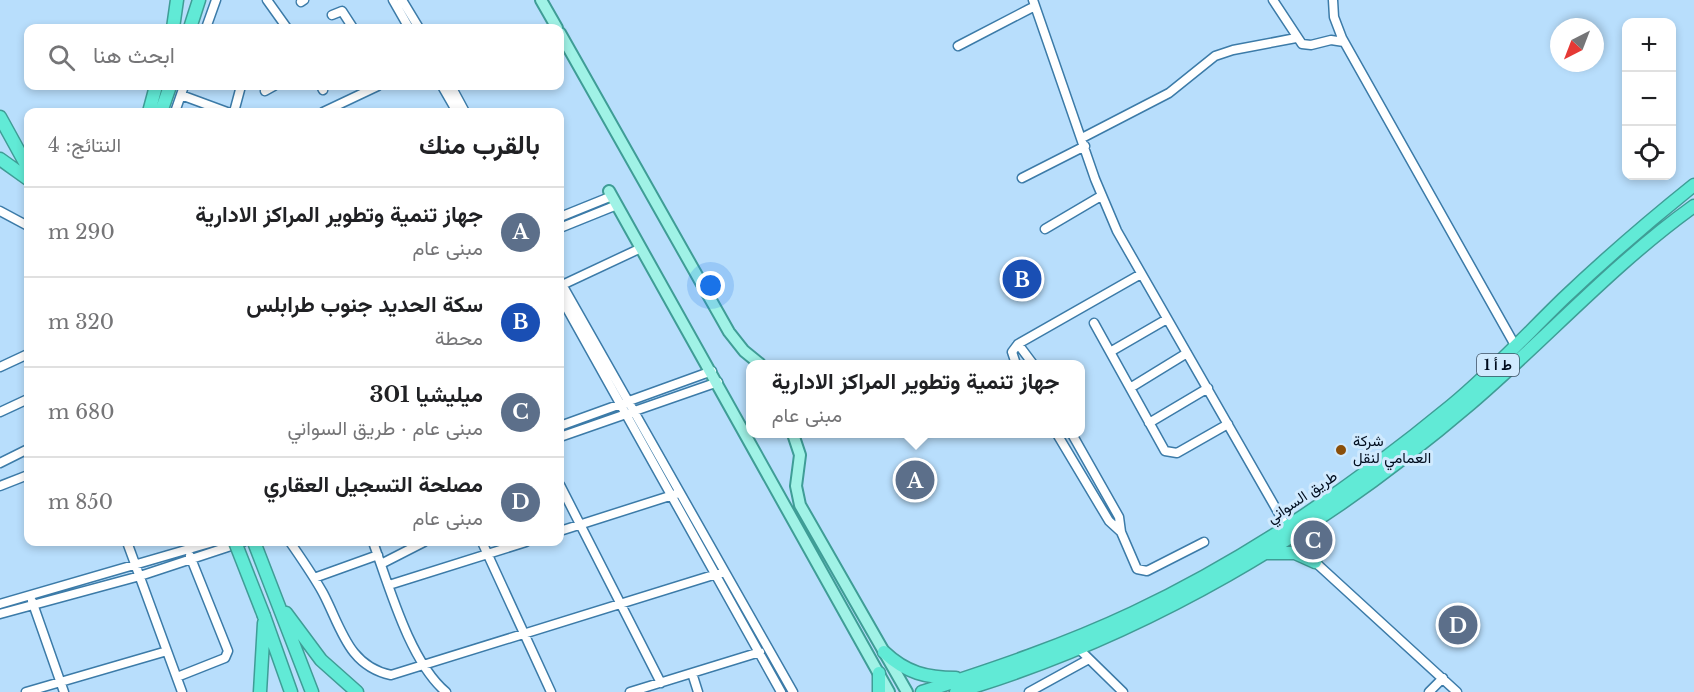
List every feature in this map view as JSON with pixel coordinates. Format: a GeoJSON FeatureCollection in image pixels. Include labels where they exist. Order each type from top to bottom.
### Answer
{"type":"FeatureCollection","features":[{"type":"Feature","properties":{"kind":"highway"},"geometry":{"type":"LineString","coordinates":[[174,24],[177,0]]}},
{"type":"Feature","properties":{"kind":"highway"},"geometry":{"type":"LineString","coordinates":[[191,24],[199,0]]}},
{"type":"Feature","properties":{"kind":"highway"},"geometry":{"type":"LineString","coordinates":[[150,108],[155,90]]}},
{"type":"Feature","properties":{"kind":"highway"},"geometry":{"type":"LineString","coordinates":[[162,108],[169,90]]}},
{"type":"Feature","properties":{"kind":"highway"},"geometry":{"type":"LineString","coordinates":[[0,117],[24,161]]}},
{"type":"Feature","properties":{"kind":"highway"},"geometry":{"type":"LineString","coordinates":[[0,159],[24,176]]}},
{"type":"Feature","properties":{"kind":"highway","name":"طريق السواني"},"geometry":{"type":"LineString","coordinates":[[922,692],[1096,635],[1184,598],[1263,554],[1290,530],[1457,402],[1620,246],[1694,185]]}},
{"type":"Feature","properties":{"kind":"highway","name":"طريق السواني"},"geometry":{"type":"LineString","coordinates":[[956,692],[1079,649],[1096,635],[1290,530],[1320,517],[1469,405],[1632,256],[1694,206]]}},
{"type":"Feature","properties":{"kind":"highway"},"geometry":{"type":"LineString","coordinates":[[1263,554],[1285,551],[1314,562],[1315,539],[1320,517]]}},
{"type":"Feature","properties":{"kind":"highway"},"geometry":{"type":"LineString","coordinates":[[237,546],[291,692]]}},
{"type":"Feature","properties":{"kind":"highway"},"geometry":{"type":"LineString","coordinates":[[256,546],[312,692]]}},
{"type":"Feature","properties":{"kind":"highway"},"geometry":{"type":"LineString","coordinates":[[276,600],[332,671],[357,692]]}},
{"type":"Feature","properties":{"kind":"highway"},"geometry":{"type":"LineString","coordinates":[[260,692],[264,616]]}},
{"type":"Feature","properties":{"kind":"highway"},"geometry":{"type":"LineString","coordinates":[[884,652],[914,673],[940,678],[969,677]]}},
{"type":"Feature","properties":{"kind":"highway"},"geometry":{"type":"LineString","coordinates":[[879,673],[879,692]]}},
{"type":"Feature","properties":{"kind":"main road"},"geometry":{"type":"LineString","coordinates":[[541,0],[555,24]]}},
{"type":"Feature","properties":{"kind":"main road"},"geometry":{"type":"LineString","coordinates":[[564,40],[729,332],[744,351],[755,360]]}},
{"type":"Feature","properties":{"kind":"main road"},"geometry":{"type":"LineString","coordinates":[[613,197],[746,433]]}},
{"type":"Feature","properties":{"kind":"main road"},"geometry":{"type":"LineString","coordinates":[[748,438],[890,692]]}},
{"type":"Feature","properties":{"kind":"main road"},"geometry":{"type":"LineString","coordinates":[[794,438],[801,461],[796,486],[798,501],[908,692]]}},
{"type":"Feature","properties":{"kind":"main road"},"geometry":{"type":"LineString","coordinates":[[816,562],[829,557]]}},
{"type":"Feature","properties":{"kind":"street"},"geometry":{"type":"LineString","coordinates":[[207,24],[216,0]]}},
{"type":"Feature","properties":{"kind":"street"},"geometry":{"type":"LineString","coordinates":[[267,0],[284,24]]}},
{"type":"Feature","properties":{"kind":"street"},"geometry":{"type":"LineString","coordinates":[[393,0],[407,24]]}},
{"type":"Feature","properties":{"kind":"street"},"geometry":{"type":"LineString","coordinates":[[402,0],[416,24]]}},
{"type":"Feature","properties":{"kind":"street"},"geometry":{"type":"LineString","coordinates":[[1273,0],[1296,38],[1307,45],[1328,40],[1344,42]]}},
{"type":"Feature","properties":{"kind":"street"},"geometry":{"type":"LineString","coordinates":[[1334,0],[1336,24],[1344,42],[1516,347]]}},
{"type":"Feature","properties":{"kind":"street"},"geometry":{"type":"LineString","coordinates":[[958,46],[1034,3],[1101,196],[1117,231],[1290,530],[1314,562],[1457,692]]}},
{"type":"Feature","properties":{"kind":"street"},"geometry":{"type":"LineString","coordinates":[[332,15],[342,11],[350,24]]}},
{"type":"Feature","properties":{"kind":"street"},"geometry":{"type":"LineString","coordinates":[[1022,178],[1169,93],[1215,56],[1233,50],[1296,38]]}},
{"type":"Feature","properties":{"kind":"street"},"geometry":{"type":"LineString","coordinates":[[176,108],[183,90]]}},
{"type":"Feature","properties":{"kind":"street"},"geometry":{"type":"LineString","coordinates":[[235,108],[240,90]]}},
{"type":"Feature","properties":{"kind":"street"},"geometry":{"type":"LineString","coordinates":[[331,108],[370,90]]}},
{"type":"Feature","properties":{"kind":"street"},"geometry":{"type":"LineString","coordinates":[[444,90],[455,108]]}},
{"type":"Feature","properties":{"kind":"street"},"geometry":{"type":"LineString","coordinates":[[453,90],[463,108]]}},
{"type":"Feature","properties":{"kind":"street"},"geometry":{"type":"LineString","coordinates":[[181,95],[216,108]]}},
{"type":"Feature","properties":{"kind":"street"},"geometry":{"type":"LineString","coordinates":[[1045,229],[1101,196]]}},
{"type":"Feature","properties":{"kind":"street"},"geometry":{"type":"LineString","coordinates":[[564,215],[613,197]]}},
{"type":"Feature","properties":{"kind":"street"},"geometry":{"type":"LineString","coordinates":[[564,226],[613,197]]}},
{"type":"Feature","properties":{"kind":"street"},"geometry":{"type":"LineString","coordinates":[[0,211],[24,224]]}},
{"type":"Feature","properties":{"kind":"street"},"geometry":{"type":"LineString","coordinates":[[564,282],[641,248]]}},
{"type":"Feature","properties":{"kind":"street"},"geometry":{"type":"LineString","coordinates":[[1015,360],[1012,352],[1018,344],[1141,274]]}},
{"type":"Feature","properties":{"kind":"street"},"geometry":{"type":"LineString","coordinates":[[564,291],[720,573],[793,692]]}},
{"type":"Feature","properties":{"kind":"street"},"geometry":{"type":"LineString","coordinates":[[564,303],[625,404]]}},
{"type":"Feature","properties":{"kind":"street"},"geometry":{"type":"LineString","coordinates":[[1110,352],[1167,318]]}},
{"type":"Feature","properties":{"kind":"street"},"geometry":{"type":"LineString","coordinates":[[1094,323],[1163,448],[1173,454],[1228,424]]}},
{"type":"Feature","properties":{"kind":"street"},"geometry":{"type":"LineString","coordinates":[[1018,344],[1030,360]]}},
{"type":"Feature","properties":{"kind":"street"},"geometry":{"type":"LineString","coordinates":[[1130,388],[1187,353]]}},
{"type":"Feature","properties":{"kind":"street"},"geometry":{"type":"LineString","coordinates":[[0,367],[24,356]]}},
{"type":"Feature","properties":{"kind":"street"},"geometry":{"type":"LineString","coordinates":[[564,425],[712,371]]}},
{"type":"Feature","properties":{"kind":"street"},"geometry":{"type":"LineString","coordinates":[[564,437],[718,382]]}},
{"type":"Feature","properties":{"kind":"street"},"geometry":{"type":"LineString","coordinates":[[1149,423],[1208,388]]}},
{"type":"Feature","properties":{"kind":"street"},"geometry":{"type":"LineString","coordinates":[[0,412],[24,401]]}},
{"type":"Feature","properties":{"kind":"street"},"geometry":{"type":"LineString","coordinates":[[1059,438],[1109,521],[1121,532]]}},
{"type":"Feature","properties":{"kind":"street"},"geometry":{"type":"LineString","coordinates":[[1074,438],[1119,517],[1121,532],[1137,569],[1144,572],[1204,542]]}},
{"type":"Feature","properties":{"kind":"street"},"geometry":{"type":"LineString","coordinates":[[0,463],[24,452]]}},
{"type":"Feature","properties":{"kind":"street"},"geometry":{"type":"LineString","coordinates":[[0,486],[24,477]]}},
{"type":"Feature","properties":{"kind":"street"},"geometry":{"type":"LineString","coordinates":[[564,493],[661,683]]}},
{"type":"Feature","properties":{"kind":"street"},"geometry":{"type":"LineString","coordinates":[[564,530],[675,494]]}},
{"type":"Feature","properties":{"kind":"street"},"geometry":{"type":"LineString","coordinates":[[128,546],[182,692]]}},
{"type":"Feature","properties":{"kind":"street"},"geometry":{"type":"LineString","coordinates":[[0,603],[200,546]]}},
{"type":"Feature","properties":{"kind":"street"},"geometry":{"type":"LineString","coordinates":[[0,614],[140,576],[232,546]]}},
{"type":"Feature","properties":{"kind":"street"},"geometry":{"type":"LineString","coordinates":[[293,546],[314,578],[346,644],[361,661],[391,675],[720,573]]}},
{"type":"Feature","properties":{"kind":"street"},"geometry":{"type":"LineString","coordinates":[[374,546],[388,585],[422,665],[446,692]]}},
{"type":"Feature","properties":{"kind":"street"},"geometry":{"type":"LineString","coordinates":[[314,578],[379,559],[413,546]]}},
{"type":"Feature","properties":{"kind":"street"},"geometry":{"type":"LineString","coordinates":[[484,546],[551,692]]}},
{"type":"Feature","properties":{"kind":"street"},"geometry":{"type":"LineString","coordinates":[[388,585],[513,546]]}},
{"type":"Feature","properties":{"kind":"street"},"geometry":{"type":"LineString","coordinates":[[177,677],[225,658],[228,651],[188,550]]}},
{"type":"Feature","properties":{"kind":"street"},"geometry":{"type":"LineString","coordinates":[[720,573],[782,692]]}},
{"type":"Feature","properties":{"kind":"street"},"geometry":{"type":"LineString","coordinates":[[30,595],[64,692]]}},
{"type":"Feature","properties":{"kind":"street"},"geometry":{"type":"LineString","coordinates":[[1079,649],[1123,692]]}},
{"type":"Feature","properties":{"kind":"street"},"geometry":{"type":"LineString","coordinates":[[26,692],[167,651]]}},
{"type":"Feature","properties":{"kind":"street"},"geometry":{"type":"LineString","coordinates":[[636,691],[760,652]]}},
{"type":"Feature","properties":{"kind":"street"},"geometry":{"type":"LineString","coordinates":[[1029,692],[1089,659]]}},
{"type":"Feature","properties":{"kind":"street"},"geometry":{"type":"LineString","coordinates":[[692,673],[698,692]]}},
{"type":"Feature","properties":{"kind":"street"},"geometry":{"type":"LineString","coordinates":[[1429,692],[1443,678]]}},
{"type":"Feature","properties":{"kind":"place","name":"سكة الحديد جنوب طرابلس"},"geometry":{"type":"Point","coordinates":[1022,279]}},
{"type":"Feature","properties":{"kind":"place","name":"شركة العمامي لنقل"},"geometry":{"type":"Point","coordinates":[1341,450]}},
{"type":"Feature","properties":{"kind":"place","name":"جهاز تنمية وتطوير المراكز الادارية"},"geometry":{"type":"Point","coordinates":[915,480]}},
{"type":"Feature","properties":{"kind":"place","name":"ميليشيا 301"},"geometry":{"type":"Point","coordinates":[1313,540]}},
{"type":"Feature","properties":{"kind":"place","name":"مصلحة التسجيل العقاري"},"geometry":{"type":"Point","coordinates":[1458,625]}}]}
